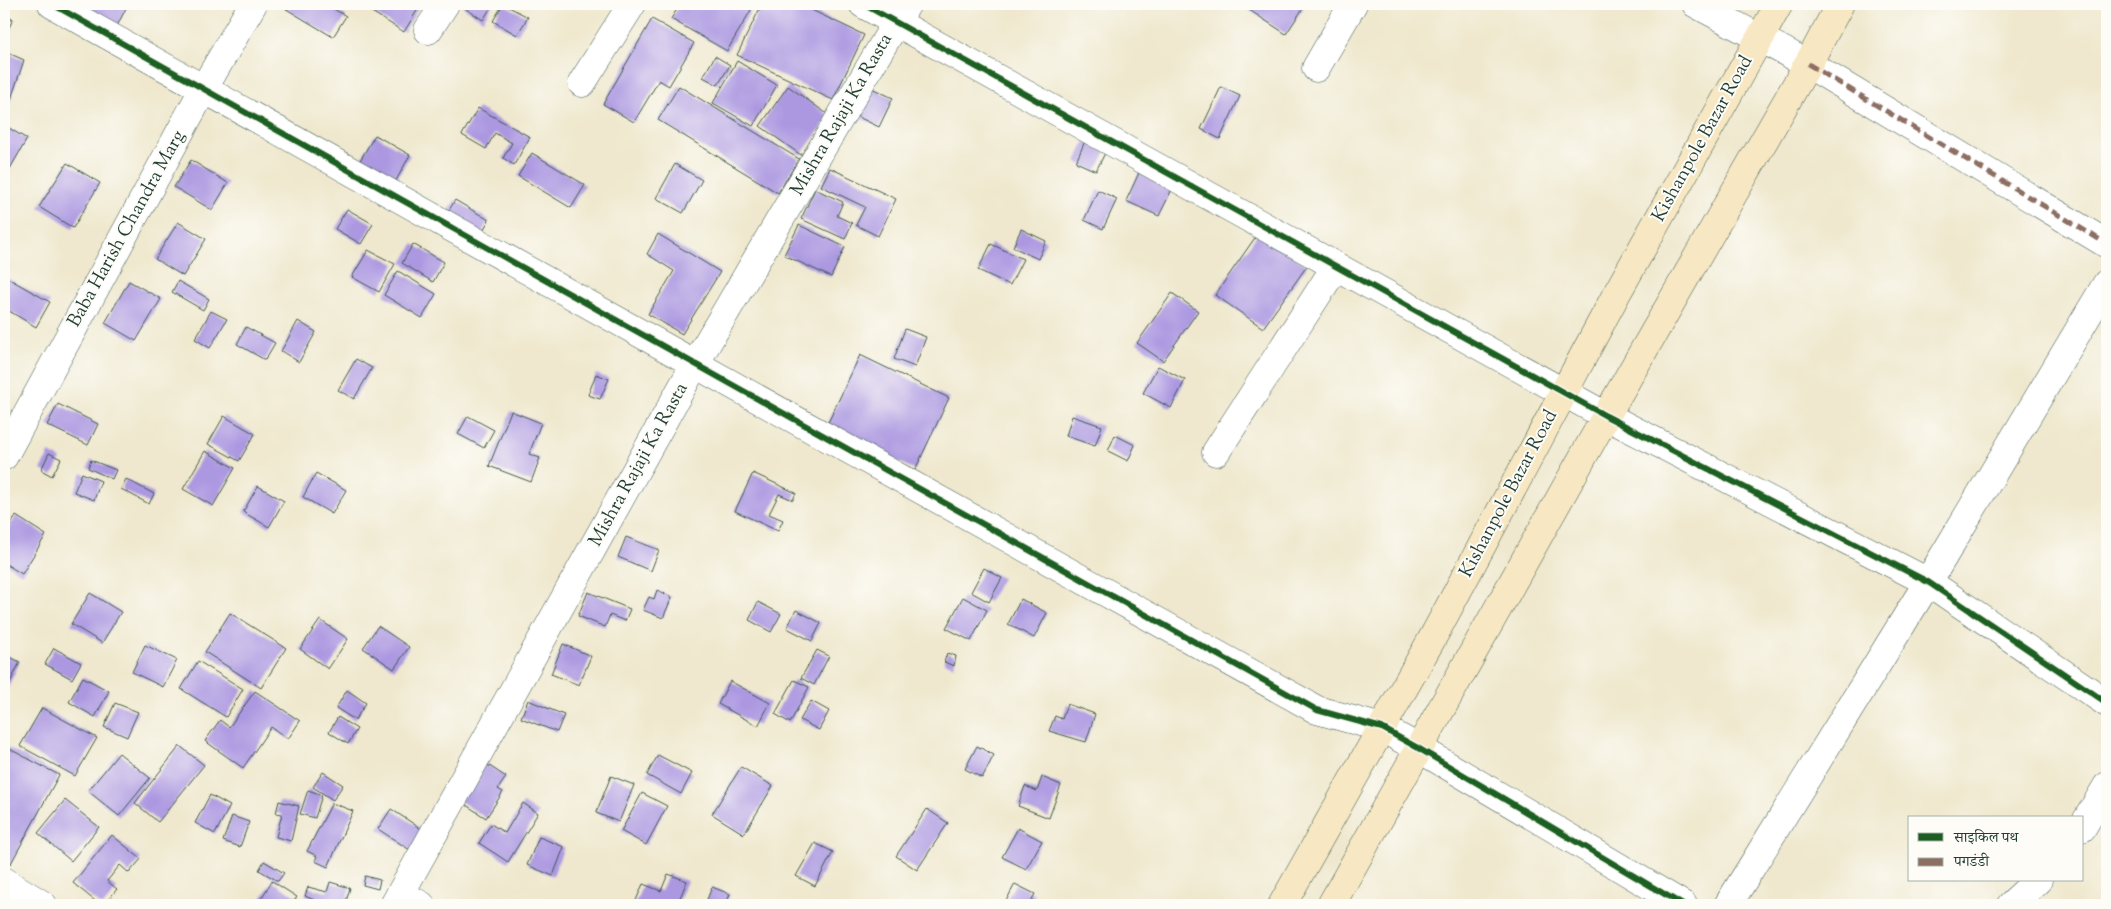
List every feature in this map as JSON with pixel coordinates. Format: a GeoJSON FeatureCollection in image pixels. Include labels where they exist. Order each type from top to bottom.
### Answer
{"type":"FeatureCollection","features":[{"type":"Feature","properties":{"kind":"street"},"geometry":{"type":"LineString","coordinates":[[52,4],[1316,710],[1382,728],[1683,905]]}},
{"type":"Feature","properties":{"kind":"street","name":"Baba Harish Chandra Marg"},"geometry":{"type":"LineString","coordinates":[[4,456],[204,88],[253,4]]}},
{"type":"Feature","properties":{"kind":"street"},"geometry":{"type":"LineString","coordinates":[[428,30],[445,4]]}},
{"type":"Feature","properties":{"kind":"street"},"geometry":{"type":"LineString","coordinates":[[582,82],[632,4]]}},
{"type":"Feature","properties":{"kind":"street"},"geometry":{"type":"LineString","coordinates":[[863,4],[901,13],[1336,266],[1606,416],[1928,582],[2107,703]]}},
{"type":"Feature","properties":{"kind":"street"},"geometry":{"type":"LineString","coordinates":[[1316,68],[1353,4]]}},
{"type":"Feature","properties":{"kind":"street"},"geometry":{"type":"LineString","coordinates":[[1696,4],[1808,64],[2107,244]]}},
{"type":"Feature","properties":{"kind":"street","name":"Kishanpole Bazar Road"},"geometry":{"type":"LineString","coordinates":[[1282,905],[1433,637],[1564,392],[1779,4]]}},
{"type":"Feature","properties":{"kind":"street"},"geometry":{"type":"LineString","coordinates":[[1331,905],[1606,416],[1808,64],[1840,4]]}},
{"type":"Feature","properties":{"kind":"street","name":"Mishra Rajaji Ka Rasta"},"geometry":{"type":"LineString","coordinates":[[405,901],[695,364],[901,13]]}},
{"type":"Feature","properties":{"kind":"street"},"geometry":{"type":"LineString","coordinates":[[1216,452],[1336,266]]}},
{"type":"Feature","properties":{"kind":"street"},"geometry":{"type":"LineString","coordinates":[[1728,905],[1928,582],[2107,283]]}},
{"type":"Feature","properties":{"kind":"street"},"geometry":{"type":"LineString","coordinates":[[2084,825],[2107,786]]}},
{"type":"Feature","properties":{"kind":"street"},"geometry":{"type":"LineString","coordinates":[[4,880],[43,905]]}},
{"type":"Feature","properties":{"kind":"street"},"geometry":{"type":"LineString","coordinates":[[2011,905],[2036,882]]}},
{"type":"Feature","properties":{"kind":"building"},"geometry":{"type":"Polygon","coordinates":[[[92,4],[128,4],[114,32],[86,16],[92,4]]]}},
{"type":"Feature","properties":{"kind":"building"},"geometry":{"type":"Polygon","coordinates":[[[285,4],[325,4],[346,16],[333,37],[283,7],[285,4]]]}},
{"type":"Feature","properties":{"kind":"building"},"geometry":{"type":"Polygon","coordinates":[[[359,4],[421,4],[404,32],[359,4]]]}},
{"type":"Feature","properties":{"kind":"building"},"geometry":{"type":"Polygon","coordinates":[[[465,4],[493,4],[483,20],[463,7],[465,4]]]}},
{"type":"Feature","properties":{"kind":"building"},"geometry":{"type":"Polygon","coordinates":[[[503,4],[528,17],[517,35],[493,21],[503,4]]]}},
{"type":"Feature","properties":{"kind":"building"},"geometry":{"type":"Polygon","coordinates":[[[680,4],[741,4],[751,10],[727,51],[671,19],[680,4]]]}},
{"type":"Feature","properties":{"kind":"building"},"geometry":{"type":"Polygon","coordinates":[[[762,4],[799,4],[864,35],[833,100],[737,55],[762,4]]]}},
{"type":"Feature","properties":{"kind":"building"},"geometry":{"type":"Polygon","coordinates":[[[1240,4],[1306,4],[1286,34],[1240,4]]]}},
{"type":"Feature","properties":{"kind":"building"},"geometry":{"type":"Polygon","coordinates":[[[4,15],[13,19],[4,39],[4,15]]]}},
{"type":"Feature","properties":{"kind":"building"},"geometry":{"type":"Polygon","coordinates":[[[652,19],[694,43],[669,86],[659,80],[634,122],[603,104],[652,19]]]}},
{"type":"Feature","properties":{"kind":"building"},"geometry":{"type":"Polygon","coordinates":[[[4,51],[24,60],[10,102],[4,100],[4,51]]]}},
{"type":"Feature","properties":{"kind":"building"},"geometry":{"type":"Polygon","coordinates":[[[715,56],[730,65],[718,85],[703,77],[715,56]]]}},
{"type":"Feature","properties":{"kind":"building"},"geometry":{"type":"Polygon","coordinates":[[[737,61],[777,85],[753,126],[713,103],[737,61]]]}},
{"type":"Feature","properties":{"kind":"building"},"geometry":{"type":"Polygon","coordinates":[[[865,85],[893,98],[879,127],[852,114],[865,85]]]}},
{"type":"Feature","properties":{"kind":"building"},"geometry":{"type":"Polygon","coordinates":[[[679,86],[799,159],[778,193],[658,120],[679,86]]]}},
{"type":"Feature","properties":{"kind":"building"},"geometry":{"type":"Polygon","coordinates":[[[788,86],[830,116],[801,155],[760,126],[788,86]]]}},
{"type":"Feature","properties":{"kind":"building"},"geometry":{"type":"Polygon","coordinates":[[[1221,87],[1240,96],[1220,139],[1201,129],[1221,87]]]}},
{"type":"Feature","properties":{"kind":"building"},"geometry":{"type":"Polygon","coordinates":[[[478,108],[530,137],[514,165],[503,158],[512,143],[495,133],[486,149],[462,135],[478,108]]]}},
{"type":"Feature","properties":{"kind":"building"},"geometry":{"type":"Polygon","coordinates":[[[4,125],[27,139],[4,179],[4,125]]]}},
{"type":"Feature","properties":{"kind":"building"},"geometry":{"type":"Polygon","coordinates":[[[375,135],[410,155],[391,190],[355,169],[375,135]]]}},
{"type":"Feature","properties":{"kind":"building"},"geometry":{"type":"Polygon","coordinates":[[[1085,141],[1106,151],[1096,171],[1076,162],[1085,141]]]}},
{"type":"Feature","properties":{"kind":"building"},"geometry":{"type":"Polygon","coordinates":[[[532,153],[585,185],[571,208],[518,176],[532,153]]]}},
{"type":"Feature","properties":{"kind":"building"},"geometry":{"type":"Polygon","coordinates":[[[191,160],[228,183],[212,210],[174,187],[191,160]]]}},
{"type":"Feature","properties":{"kind":"building"},"geometry":{"type":"Polygon","coordinates":[[[67,163],[100,183],[73,228],[39,207],[67,163]]]}},
{"type":"Feature","properties":{"kind":"building"},"geometry":{"type":"Polygon","coordinates":[[[675,164],[702,180],[683,213],[656,198],[675,164]]]}},
{"type":"Feature","properties":{"kind":"building"},"geometry":{"type":"Polygon","coordinates":[[[1143,164],[1176,181],[1159,216],[1126,201],[1143,164]]]}},
{"type":"Feature","properties":{"kind":"building"},"geometry":{"type":"Polygon","coordinates":[[[830,168],[896,199],[878,236],[856,225],[865,207],[821,186],[830,168]]]}},
{"type":"Feature","properties":{"kind":"building"},"geometry":{"type":"Polygon","coordinates":[[[815,189],[843,202],[837,216],[852,223],[845,239],[801,219],[815,189]]]}},
{"type":"Feature","properties":{"kind":"building"},"geometry":{"type":"Polygon","coordinates":[[[1098,190],[1117,199],[1103,229],[1084,220],[1098,190]]]}},
{"type":"Feature","properties":{"kind":"building"},"geometry":{"type":"Polygon","coordinates":[[[455,200],[489,220],[481,234],[447,214],[455,200]]]}},
{"type":"Feature","properties":{"kind":"building"},"geometry":{"type":"Polygon","coordinates":[[[347,209],[373,224],[361,244],[335,229],[347,209]]]}},
{"type":"Feature","properties":{"kind":"building"},"geometry":{"type":"Polygon","coordinates":[[[178,222],[206,239],[183,276],[155,259],[178,222]]]}},
{"type":"Feature","properties":{"kind":"building"},"geometry":{"type":"Polygon","coordinates":[[[799,225],[845,247],[831,277],[784,255],[799,225]]]}},
{"type":"Feature","properties":{"kind":"building"},"geometry":{"type":"Polygon","coordinates":[[[1021,229],[1046,241],[1038,259],[1013,247],[1021,229]]]}},
{"type":"Feature","properties":{"kind":"building"},"geometry":{"type":"Polygon","coordinates":[[[1259,232],[1307,266],[1263,328],[1215,295],[1259,232]]]}},
{"type":"Feature","properties":{"kind":"building"},"geometry":{"type":"Polygon","coordinates":[[[658,234],[720,272],[682,334],[648,314],[674,271],[647,254],[658,234]]]}},
{"type":"Feature","properties":{"kind":"building"},"geometry":{"type":"Polygon","coordinates":[[[413,244],[444,262],[433,282],[402,263],[413,244]]]}},
{"type":"Feature","properties":{"kind":"building"},"geometry":{"type":"Polygon","coordinates":[[[991,244],[1023,259],[1010,285],[978,270],[991,244]]]}},
{"type":"Feature","properties":{"kind":"building"},"geometry":{"type":"Polygon","coordinates":[[[368,250],[395,264],[379,292],[352,277],[368,250]]]}},
{"type":"Feature","properties":{"kind":"building"},"geometry":{"type":"Polygon","coordinates":[[[398,271],[436,294],[422,318],[384,295],[398,271]]]}},
{"type":"Feature","properties":{"kind":"building"},"geometry":{"type":"Polygon","coordinates":[[[4,276],[50,302],[36,327],[4,308],[4,276]]]}},
{"type":"Feature","properties":{"kind":"building"},"geometry":{"type":"Polygon","coordinates":[[[129,281],[161,299],[136,341],[105,323],[129,281]]]}},
{"type":"Feature","properties":{"kind":"building"},"geometry":{"type":"Polygon","coordinates":[[[178,281],[209,299],[203,310],[172,292],[178,281]]]}},
{"type":"Feature","properties":{"kind":"building"},"geometry":{"type":"Polygon","coordinates":[[[1172,293],[1198,311],[1163,361],[1137,343],[1172,293]]]}},
{"type":"Feature","properties":{"kind":"building"},"geometry":{"type":"Polygon","coordinates":[[[211,311],[227,319],[210,348],[195,339],[211,311]]]}},
{"type":"Feature","properties":{"kind":"building"},"geometry":{"type":"Polygon","coordinates":[[[298,321],[316,332],[299,362],[281,351],[298,321]]]}},
{"type":"Feature","properties":{"kind":"building"},"geometry":{"type":"Polygon","coordinates":[[[246,327],[275,343],[265,360],[237,344],[246,327]]]}},
{"type":"Feature","properties":{"kind":"building"},"geometry":{"type":"Polygon","coordinates":[[[905,329],[926,337],[915,367],[894,359],[905,329]]]}},
{"type":"Feature","properties":{"kind":"building"},"geometry":{"type":"Polygon","coordinates":[[[860,355],[949,398],[915,470],[826,427],[860,355]]]}},
{"type":"Feature","properties":{"kind":"building"},"geometry":{"type":"Polygon","coordinates":[[[356,359],[372,368],[354,399],[338,390],[356,359]]]}},
{"type":"Feature","properties":{"kind":"building"},"geometry":{"type":"Polygon","coordinates":[[[1158,366],[1185,380],[1171,408],[1143,393],[1158,366]]]}},
{"type":"Feature","properties":{"kind":"building"},"geometry":{"type":"Polygon","coordinates":[[[596,374],[609,379],[600,399],[588,395],[596,374]]]}},
{"type":"Feature","properties":{"kind":"building"},"geometry":{"type":"Polygon","coordinates":[[[58,404],[98,424],[88,445],[47,425],[58,404]]]}},
{"type":"Feature","properties":{"kind":"building"},"geometry":{"type":"Polygon","coordinates":[[[511,411],[541,423],[529,454],[540,458],[531,482],[489,466],[511,411]]]}},
{"type":"Feature","properties":{"kind":"building"},"geometry":{"type":"Polygon","coordinates":[[[224,416],[255,434],[239,461],[208,444],[224,416]]]}},
{"type":"Feature","properties":{"kind":"building"},"geometry":{"type":"Polygon","coordinates":[[[468,416],[494,430],[484,448],[458,434],[468,416]]]}},
{"type":"Feature","properties":{"kind":"building"},"geometry":{"type":"Polygon","coordinates":[[[1072,416],[1102,426],[1095,446],[1066,436],[1072,416]]]}},
{"type":"Feature","properties":{"kind":"building"},"geometry":{"type":"Polygon","coordinates":[[[1115,435],[1135,445],[1128,461],[1108,451],[1115,435]]]}},
{"type":"Feature","properties":{"kind":"building"},"geometry":{"type":"Polygon","coordinates":[[[205,451],[235,468],[213,506],[183,489],[205,451]]]}},
{"type":"Feature","properties":{"kind":"building"},"geometry":{"type":"Polygon","coordinates":[[[49,453],[61,459],[52,476],[41,470],[49,453]]]}},
{"type":"Feature","properties":{"kind":"building"},"geometry":{"type":"Polygon","coordinates":[[[91,460],[116,470],[112,479],[88,468],[91,460]]]}},
{"type":"Feature","properties":{"kind":"building"},"geometry":{"type":"Polygon","coordinates":[[[82,473],[101,481],[94,500],[74,492],[82,473]]]}},
{"type":"Feature","properties":{"kind":"building"},"geometry":{"type":"Polygon","coordinates":[[[316,473],[346,490],[332,514],[303,497],[316,473]]]}},
{"type":"Feature","properties":{"kind":"building"},"geometry":{"type":"Polygon","coordinates":[[[753,473],[796,493],[793,500],[779,494],[769,514],[783,520],[778,531],[735,511],[753,473]]]}},
{"type":"Feature","properties":{"kind":"building"},"geometry":{"type":"Polygon","coordinates":[[[126,479],[154,494],[149,504],[121,489],[126,479]]]}},
{"type":"Feature","properties":{"kind":"building"},"geometry":{"type":"Polygon","coordinates":[[[258,486],[284,501],[269,527],[243,512],[258,486]]]}},
{"type":"Feature","properties":{"kind":"building"},"geometry":{"type":"Polygon","coordinates":[[[16,516],[46,535],[22,574],[4,563],[4,536],[16,516]]]}},
{"type":"Feature","properties":{"kind":"building"},"geometry":{"type":"Polygon","coordinates":[[[626,537],[659,550],[651,571],[618,557],[626,537]]]}},
{"type":"Feature","properties":{"kind":"building"},"geometry":{"type":"Polygon","coordinates":[[[984,568],[1002,578],[989,602],[971,592],[984,568]]]}},
{"type":"Feature","properties":{"kind":"building"},"geometry":{"type":"Polygon","coordinates":[[[657,590],[672,597],[663,618],[643,610],[649,597],[654,599],[657,590]]]}},
{"type":"Feature","properties":{"kind":"building"},"geometry":{"type":"Polygon","coordinates":[[[588,592],[630,609],[625,621],[610,615],[605,627],[578,616],[588,592]]]}},
{"type":"Feature","properties":{"kind":"building"},"geometry":{"type":"Polygon","coordinates":[[[90,593],[121,612],[102,643],[71,624],[90,593]]]}},
{"type":"Feature","properties":{"kind":"building"},"geometry":{"type":"Polygon","coordinates":[[[963,597],[987,610],[971,641],[946,628],[963,597]]]}},
{"type":"Feature","properties":{"kind":"building"},"geometry":{"type":"Polygon","coordinates":[[[1021,599],[1047,613],[1034,638],[1008,624],[1021,599]]]}},
{"type":"Feature","properties":{"kind":"building"},"geometry":{"type":"Polygon","coordinates":[[[758,602],[781,614],[771,632],[749,620],[758,602]]]}},
{"type":"Feature","properties":{"kind":"building"},"geometry":{"type":"Polygon","coordinates":[[[796,610],[821,623],[812,641],[787,628],[796,610]]]}},
{"type":"Feature","properties":{"kind":"building"},"geometry":{"type":"Polygon","coordinates":[[[230,613],[286,648],[261,688],[205,652],[230,613]]]}},
{"type":"Feature","properties":{"kind":"building"},"geometry":{"type":"Polygon","coordinates":[[[320,620],[348,639],[328,669],[300,649],[320,620]]]}},
{"type":"Feature","properties":{"kind":"building"},"geometry":{"type":"Polygon","coordinates":[[[378,626],[409,647],[394,669],[363,648],[378,626]]]}},
{"type":"Feature","properties":{"kind":"building"},"geometry":{"type":"Polygon","coordinates":[[[563,644],[591,656],[579,685],[551,674],[563,644]]]}},
{"type":"Feature","properties":{"kind":"building"},"geometry":{"type":"Polygon","coordinates":[[[145,645],[177,660],[163,687],[132,672],[145,645]]]}},
{"type":"Feature","properties":{"kind":"building"},"geometry":{"type":"Polygon","coordinates":[[[54,648],[81,663],[72,679],[45,664],[54,648]]]}},
{"type":"Feature","properties":{"kind":"building"},"geometry":{"type":"Polygon","coordinates":[[[817,650],[829,656],[814,685],[801,678],[817,650]]]}},
{"type":"Feature","properties":{"kind":"building"},"geometry":{"type":"Polygon","coordinates":[[[947,653],[956,656],[954,666],[944,662],[947,653]]]}},
{"type":"Feature","properties":{"kind":"building"},"geometry":{"type":"Polygon","coordinates":[[[4,654],[20,662],[4,695],[4,654]]]}},
{"type":"Feature","properties":{"kind":"building"},"geometry":{"type":"Polygon","coordinates":[[[198,661],[243,689],[226,717],[181,689],[198,661]]]}},
{"type":"Feature","properties":{"kind":"building"},"geometry":{"type":"Polygon","coordinates":[[[83,677],[109,691],[95,717],[69,702],[83,677]]]}},
{"type":"Feature","properties":{"kind":"building"},"geometry":{"type":"Polygon","coordinates":[[[794,680],[809,687],[790,723],[775,714],[794,680]]]}},
{"type":"Feature","properties":{"kind":"building"},"geometry":{"type":"Polygon","coordinates":[[[730,681],[770,703],[758,726],[718,704],[730,681]]]}},
{"type":"Feature","properties":{"kind":"building"},"geometry":{"type":"Polygon","coordinates":[[[347,690],[366,703],[355,720],[336,708],[347,690]]]}},
{"type":"Feature","properties":{"kind":"building"},"geometry":{"type":"Polygon","coordinates":[[[255,691],[300,721],[288,739],[271,727],[243,768],[205,741],[220,720],[229,727],[255,691]]]}},
{"type":"Feature","properties":{"kind":"building"},"geometry":{"type":"Polygon","coordinates":[[[528,700],[564,715],[557,732],[521,718],[528,700]]]}},
{"type":"Feature","properties":{"kind":"building"},"geometry":{"type":"Polygon","coordinates":[[[811,701],[829,711],[819,730],[800,720],[811,701]]]}},
{"type":"Feature","properties":{"kind":"building"},"geometry":{"type":"Polygon","coordinates":[[[115,703],[138,712],[127,737],[104,727],[115,703]]]}},
{"type":"Feature","properties":{"kind":"building"},"geometry":{"type":"Polygon","coordinates":[[[1067,704],[1095,714],[1086,742],[1049,731],[1055,716],[1062,719],[1067,704]]]}},
{"type":"Feature","properties":{"kind":"building"},"geometry":{"type":"Polygon","coordinates":[[[42,708],[97,738],[75,776],[20,746],[42,708]]]}},
{"type":"Feature","properties":{"kind":"building"},"geometry":{"type":"Polygon","coordinates":[[[338,717],[357,729],[348,744],[329,732],[338,717]]]}},
{"type":"Feature","properties":{"kind":"building"},"geometry":{"type":"Polygon","coordinates":[[[4,746],[59,775],[10,865],[4,862],[4,746]]]}},
{"type":"Feature","properties":{"kind":"building"},"geometry":{"type":"Polygon","coordinates":[[[180,746],[204,765],[158,822],[135,803],[180,746]]]}},
{"type":"Feature","properties":{"kind":"building"},"geometry":{"type":"Polygon","coordinates":[[[977,746],[994,755],[982,778],[965,769],[977,746]]]}},
{"type":"Feature","properties":{"kind":"building"},"geometry":{"type":"Polygon","coordinates":[[[119,753],[150,778],[119,816],[88,791],[119,753]]]}},
{"type":"Feature","properties":{"kind":"building"},"geometry":{"type":"Polygon","coordinates":[[[658,755],[692,773],[681,794],[647,775],[658,755]]]}},
{"type":"Feature","properties":{"kind":"building"},"geometry":{"type":"Polygon","coordinates":[[[485,763],[506,777],[498,789],[503,792],[486,818],[460,801],[485,763]]]}},
{"type":"Feature","properties":{"kind":"building"},"geometry":{"type":"Polygon","coordinates":[[[741,767],[773,786],[744,834],[712,814],[741,767]]]}},
{"type":"Feature","properties":{"kind":"building"},"geometry":{"type":"Polygon","coordinates":[[[323,772],[343,785],[333,800],[313,787],[323,772]]]}},
{"type":"Feature","properties":{"kind":"building"},"geometry":{"type":"Polygon","coordinates":[[[611,776],[634,785],[619,822],[596,813],[611,776]]]}},
{"type":"Feature","properties":{"kind":"building"},"geometry":{"type":"Polygon","coordinates":[[[1042,777],[1061,785],[1049,818],[1018,806],[1025,786],[1037,791],[1042,777]]]}},
{"type":"Feature","properties":{"kind":"building"},"geometry":{"type":"Polygon","coordinates":[[[308,790],[322,795],[315,818],[300,814],[308,790]]]}},
{"type":"Feature","properties":{"kind":"building"},"geometry":{"type":"Polygon","coordinates":[[[642,793],[667,806],[646,845],[621,831],[642,793]]]}},
{"type":"Feature","properties":{"kind":"building"},"geometry":{"type":"Polygon","coordinates":[[[210,795],[230,806],[215,834],[195,823],[210,795]]]}},
{"type":"Feature","properties":{"kind":"building"},"geometry":{"type":"Polygon","coordinates":[[[65,800],[99,827],[71,861],[38,833],[65,800]]]}},
{"type":"Feature","properties":{"kind":"building"},"geometry":{"type":"Polygon","coordinates":[[[279,801],[299,806],[291,841],[276,837],[282,814],[276,813],[279,801]]]}},
{"type":"Feature","properties":{"kind":"building"},"geometry":{"type":"Polygon","coordinates":[[[332,803],[353,811],[328,867],[315,861],[317,856],[307,851],[332,803]]]}},
{"type":"Feature","properties":{"kind":"building"},"geometry":{"type":"Polygon","coordinates":[[[523,803],[538,813],[508,862],[479,843],[491,824],[505,833],[523,803]]]}},
{"type":"Feature","properties":{"kind":"building"},"geometry":{"type":"Polygon","coordinates":[[[391,809],[429,834],[416,854],[378,829],[391,809]]]}},
{"type":"Feature","properties":{"kind":"building"},"geometry":{"type":"Polygon","coordinates":[[[927,809],[948,823],[917,870],[896,856],[927,809]]]}},
{"type":"Feature","properties":{"kind":"building"},"geometry":{"type":"Polygon","coordinates":[[[232,816],[249,822],[240,847],[223,841],[232,816]]]}},
{"type":"Feature","properties":{"kind":"building"},"geometry":{"type":"Polygon","coordinates":[[[1018,828],[1042,841],[1026,869],[1002,857],[1018,828]]]}},
{"type":"Feature","properties":{"kind":"building"},"geometry":{"type":"Polygon","coordinates":[[[112,835],[141,859],[129,873],[120,865],[107,881],[117,889],[104,905],[100,905],[73,883],[112,835]]]}},
{"type":"Feature","properties":{"kind":"building"},"geometry":{"type":"Polygon","coordinates":[[[539,837],[564,847],[553,876],[527,865],[539,837]]]}},
{"type":"Feature","properties":{"kind":"building"},"geometry":{"type":"Polygon","coordinates":[[[815,843],[833,852],[815,886],[796,876],[815,843]]]}},
{"type":"Feature","properties":{"kind":"building"},"geometry":{"type":"Polygon","coordinates":[[[264,861],[284,873],[278,881],[259,870],[264,861]]]}},
{"type":"Feature","properties":{"kind":"building"},"geometry":{"type":"Polygon","coordinates":[[[668,874],[687,881],[677,905],[634,905],[643,884],[661,891],[668,874]]]}},
{"type":"Feature","properties":{"kind":"building"},"geometry":{"type":"Polygon","coordinates":[[[365,876],[380,880],[378,889],[363,885],[365,876]]]}},
{"type":"Feature","properties":{"kind":"building"},"geometry":{"type":"Polygon","coordinates":[[[272,881],[297,897],[291,905],[257,905],[272,881]]]}},
{"type":"Feature","properties":{"kind":"building"},"geometry":{"type":"Polygon","coordinates":[[[330,882],[350,888],[345,905],[326,905],[305,896],[308,887],[327,892],[330,882]]]}},
{"type":"Feature","properties":{"kind":"building"},"geometry":{"type":"Polygon","coordinates":[[[1015,884],[1035,894],[1029,905],[1013,905],[1006,901],[1015,884]]]}},
{"type":"Feature","properties":{"kind":"building"},"geometry":{"type":"Polygon","coordinates":[[[712,887],[730,894],[726,905],[705,905],[712,887]]]}},
{"type":"Feature","properties":{"kind":"marked path"},"geometry":{"type":"LineString","coordinates":[[1808,64],[2107,244]]}},
{"type":"Feature","properties":{"kind":"cycle path"},"geometry":{"type":"LineString","coordinates":[[52,4],[1317,710],[1382,728],[1683,905]]}},
{"type":"Feature","properties":{"kind":"cycle path"},"geometry":{"type":"LineString","coordinates":[[863,4],[1606,416],[1928,582],[2107,703]]}}]}
